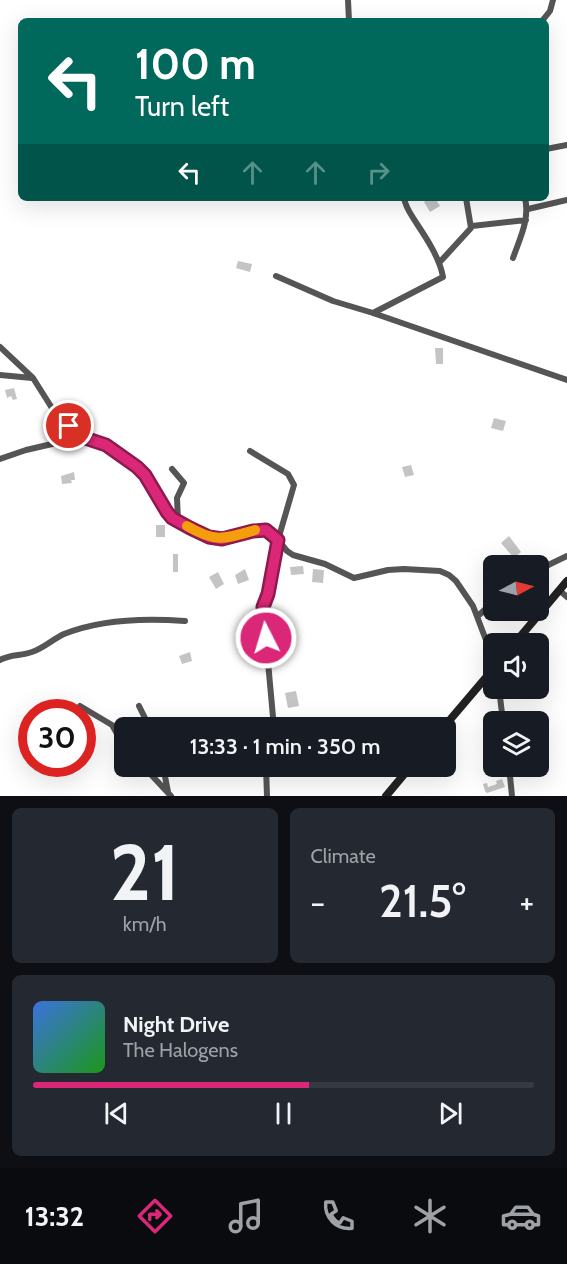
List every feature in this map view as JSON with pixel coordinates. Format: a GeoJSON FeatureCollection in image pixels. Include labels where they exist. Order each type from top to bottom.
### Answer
{"type":"FeatureCollection","features":[{"type":"Feature","properties":{"kind":"street"},"geometry":{"type":"LineString","coordinates":[[348,0],[349,18]]}},
{"type":"Feature","properties":{"kind":"street"},"geometry":{"type":"LineString","coordinates":[[544,18],[550,11],[553,0]]}},
{"type":"Feature","properties":{"kind":"street"},"geometry":{"type":"LineString","coordinates":[[549,148],[567,145]]}},
{"type":"Feature","properties":{"kind":"street"},"geometry":{"type":"LineString","coordinates":[[528,209],[567,200]]}},
{"type":"Feature","properties":{"kind":"street"},"geometry":{"type":"LineString","coordinates":[[373,313],[442,278],[439,263],[406,208],[405,201]]}},
{"type":"Feature","properties":{"kind":"street"},"geometry":{"type":"LineString","coordinates":[[439,263],[471,229],[467,201]]}},
{"type":"Feature","properties":{"kind":"street"},"geometry":{"type":"LineString","coordinates":[[513,258],[526,220],[528,209],[526,201]]}},
{"type":"Feature","properties":{"kind":"street"},"geometry":{"type":"LineString","coordinates":[[471,226],[526,220]]}},
{"type":"Feature","properties":{"kind":"street"},"geometry":{"type":"LineString","coordinates":[[276,276],[333,301],[567,380]]}},
{"type":"Feature","properties":{"kind":"street"},"geometry":{"type":"LineString","coordinates":[[0,347],[33,378],[57,416],[85,438],[106,445],[137,467],[145,475],[167,512],[178,521],[201,534],[216,538],[228,538],[261,529],[268,531],[292,555],[325,564],[354,578],[388,570],[445,573],[453,578],[462,589],[478,616],[484,633]]}},
{"type":"Feature","properties":{"kind":"street"},"geometry":{"type":"LineString","coordinates":[[0,375],[33,378]]}},
{"type":"Feature","properties":{"kind":"street"},"geometry":{"type":"LineString","coordinates":[[0,459],[26,450],[85,438]]}},
{"type":"Feature","properties":{"kind":"street"},"geometry":{"type":"LineString","coordinates":[[250,451],[267,463],[283,470],[294,485],[278,540],[268,594],[263,607],[274,717]]}},
{"type":"Feature","properties":{"kind":"street"},"geometry":{"type":"LineString","coordinates":[[172,469],[184,483],[177,498],[178,521]]}},
{"type":"Feature","properties":{"kind":"street"},"geometry":{"type":"LineString","coordinates":[[549,565],[567,556]]}},
{"type":"Feature","properties":{"kind":"street"},"geometry":{"type":"LineString","coordinates":[[523,633],[567,581]]}},
{"type":"Feature","properties":{"kind":"street"},"geometry":{"type":"LineString","coordinates":[[560,590],[567,597]]}},
{"type":"Feature","properties":{"kind":"street"},"geometry":{"type":"LineString","coordinates":[[478,616],[483,611]]}},
{"type":"Feature","properties":{"kind":"street"},"geometry":{"type":"LineString","coordinates":[[0,660],[8,656],[34,652],[62,635],[94,626],[139,620],[185,621]]}},
{"type":"Feature","properties":{"kind":"street"},"geometry":{"type":"LineString","coordinates":[[452,717],[483,681]]}},
{"type":"Feature","properties":{"kind":"street"},"geometry":{"type":"LineString","coordinates":[[139,706],[144,717]]}},
{"type":"Feature","properties":{"kind":"street"},"geometry":{"type":"LineString","coordinates":[[96,716],[114,728]]}},
{"type":"Feature","properties":{"kind":"street"},"geometry":{"type":"LineString","coordinates":[[153,777],[169,795]]}},
{"type":"Feature","properties":{"kind":"street"},"geometry":{"type":"LineString","coordinates":[[165,777],[169,795]]}},
{"type":"Feature","properties":{"kind":"street"},"geometry":{"type":"LineString","coordinates":[[266,777],[267,796]]}},
{"type":"Feature","properties":{"kind":"street"},"geometry":{"type":"LineString","coordinates":[[386,796],[402,777]]}},
{"type":"Feature","properties":{"kind":"street"},"geometry":{"type":"LineString","coordinates":[[510,777],[512,796]]}},
{"type":"Feature","properties":{"kind":"building"},"geometry":{"type":"Polygon","coordinates":[[[437,201],[440,206],[430,212],[424,202],[437,201]]]}},
{"type":"Feature","properties":{"kind":"building"},"geometry":{"type":"Polygon","coordinates":[[[238,261],[252,264],[250,272],[236,268],[238,261]]]}},
{"type":"Feature","properties":{"kind":"building"},"geometry":{"type":"Polygon","coordinates":[[[435,348],[443,348],[443,364],[436,364],[435,348]]]}},
{"type":"Feature","properties":{"kind":"building"},"geometry":{"type":"Polygon","coordinates":[[[14,388],[17,399],[13,400],[11,396],[7,398],[5,390],[14,388]]]}},
{"type":"Feature","properties":{"kind":"building"},"geometry":{"type":"Polygon","coordinates":[[[494,418],[506,421],[503,431],[491,428],[494,418]]]}},
{"type":"Feature","properties":{"kind":"building"},"geometry":{"type":"Polygon","coordinates":[[[411,465],[414,475],[405,477],[402,467],[411,465]]]}},
{"type":"Feature","properties":{"kind":"building"},"geometry":{"type":"Polygon","coordinates":[[[74,472],[75,480],[71,480],[72,483],[62,484],[61,476],[74,472]]]}},
{"type":"Feature","properties":{"kind":"building"},"geometry":{"type":"Polygon","coordinates":[[[156,525],[165,525],[165,537],[156,537],[156,525]]]}},
{"type":"Feature","properties":{"kind":"building"},"geometry":{"type":"Polygon","coordinates":[[[509,536],[521,552],[518,555],[511,555],[501,543],[509,536]]]}},
{"type":"Feature","properties":{"kind":"building"},"geometry":{"type":"Polygon","coordinates":[[[173,554],[178,554],[178,572],[173,572],[173,554]]]}},
{"type":"Feature","properties":{"kind":"building"},"geometry":{"type":"Polygon","coordinates":[[[303,566],[304,574],[291,575],[290,567],[303,566]]]}},
{"type":"Feature","properties":{"kind":"building"},"geometry":{"type":"Polygon","coordinates":[[[245,569],[249,580],[238,584],[235,575],[245,569]]]}},
{"type":"Feature","properties":{"kind":"building"},"geometry":{"type":"Polygon","coordinates":[[[313,569],[324,570],[323,583],[312,582],[313,569]]]}},
{"type":"Feature","properties":{"kind":"building"},"geometry":{"type":"Polygon","coordinates":[[[218,572],[224,584],[216,589],[209,577],[218,572]]]}},
{"type":"Feature","properties":{"kind":"building"},"geometry":{"type":"Polygon","coordinates":[[[190,652],[192,661],[182,664],[179,656],[190,652]]]}},
{"type":"Feature","properties":{"kind":"building"},"geometry":{"type":"Polygon","coordinates":[[[296,691],[299,706],[288,708],[285,693],[296,691]]]}},
{"type":"Feature","properties":{"kind":"building"},"geometry":{"type":"Polygon","coordinates":[[[502,779],[505,787],[487,793],[485,791],[483,784],[487,783],[488,787],[497,784],[496,781],[502,779]]]}},
{"type":"Feature","properties":{"kind":"slow traffic"},"geometry":{"type":"LineString","coordinates":[[187,526],[209,537],[222,539],[255,530]]}},
{"type":"Feature","properties":{"kind":"route"},"geometry":{"type":"LineString","coordinates":[[69,426],[85,438],[100,441],[137,467],[145,475],[172,518],[201,534],[222,539],[261,529],[268,531],[278,540],[268,594],[263,607],[266,638]]}}]}
